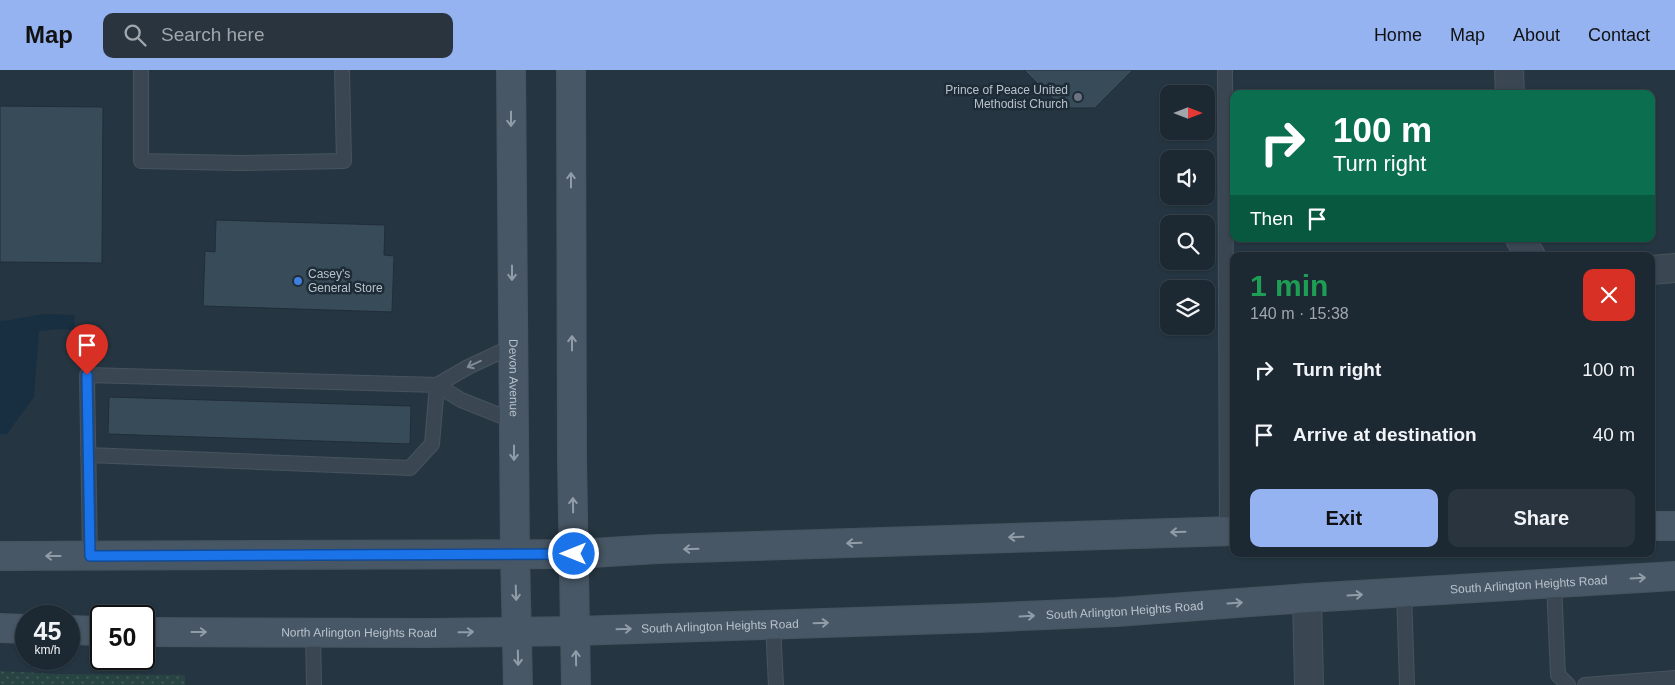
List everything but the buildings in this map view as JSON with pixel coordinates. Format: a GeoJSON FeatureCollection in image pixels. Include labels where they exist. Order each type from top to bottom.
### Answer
{"type":"FeatureCollection","features":[{"type":"Feature","properties":{"kind":"main road","name":"Devon Avenue"},"geometry":{"type":"LineString","coordinates":[[511,70],[512,346],[518,685]]}},
{"type":"Feature","properties":{"kind":"main road"},"geometry":{"type":"LineString","coordinates":[[571,70],[572,450],[576,685]]}},
{"type":"Feature","properties":{"kind":"main road"},"geometry":{"type":"LineString","coordinates":[[1655,526],[1675,526]]}},
{"type":"Feature","properties":{"kind":"main road"},"geometry":{"type":"LineString","coordinates":[[0,556],[574,554],[1230,531]]}},
{"type":"Feature","properties":{"kind":"main road","name":"South Arlington Heights Road"},"geometry":{"type":"LineString","coordinates":[[575,631],[1117,612],[1554,582],[1675,576]]}},
{"type":"Feature","properties":{"kind":"main road"},"geometry":{"type":"LineString","coordinates":[[0,628],[15,629]]}},
{"type":"Feature","properties":{"kind":"main road","name":"North Arlington Heights Road"},"geometry":{"type":"LineString","coordinates":[[155,632],[575,631]]}},
{"type":"Feature","properties":{"kind":"street"},"geometry":{"type":"LineString","coordinates":[[1509,70],[1510,90]]}},
{"type":"Feature","properties":{"kind":"street"},"geometry":{"type":"LineString","coordinates":[[1655,270],[1675,268]]}},
{"type":"Feature","properties":{"kind":"street"},"geometry":{"type":"LineString","coordinates":[[1307,598],[1309,685]]}},
{"type":"Feature","properties":{"kind":"lane"},"geometry":{"type":"LineString","coordinates":[[141,70],[141,161],[240,163],[344,161],[342,70]]}},
{"type":"Feature","properties":{"kind":"lane"},"geometry":{"type":"LineString","coordinates":[[1225,70],[1230,531]]}},
{"type":"Feature","properties":{"kind":"lane"},"geometry":{"type":"LineString","coordinates":[[437,385],[468,366],[512,346]]}},
{"type":"Feature","properties":{"kind":"lane"},"geometry":{"type":"LineString","coordinates":[[90,556],[87,375],[437,385],[460,400],[514,421]]}},
{"type":"Feature","properties":{"kind":"lane"},"geometry":{"type":"LineString","coordinates":[[88,454],[410,468],[432,444],[437,385]]}},
{"type":"Feature","properties":{"kind":"lane"},"geometry":{"type":"LineString","coordinates":[[1554,582],[1558,675],[1568,685]]}},
{"type":"Feature","properties":{"kind":"lane"},"geometry":{"type":"LineString","coordinates":[[1404,592],[1407,685]]}},
{"type":"Feature","properties":{"kind":"lane"},"geometry":{"type":"LineString","coordinates":[[773,625],[776,685]]}},
{"type":"Feature","properties":{"kind":"lane"},"geometry":{"type":"LineString","coordinates":[[313,632],[314,685]]}},
{"type":"Feature","properties":{"kind":"lane"},"geometry":{"type":"LineString","coordinates":[[1585,685],[1666,681]]}},
{"type":"Feature","properties":{"kind":"green space"},"geometry":{"type":"Polygon","coordinates":[[[0,671],[58,674],[185,675],[185,685],[0,685],[0,671]]]}},
{"type":"Feature","properties":{"kind":"water"},"geometry":{"type":"Polygon","coordinates":[[[47,314],[75,315],[74,330],[39,331],[34,397],[7,434],[0,434],[0,321],[47,314]]]}},
{"type":"Feature","properties":{"kind":"place","name":"Prince of Peace United Methodist Church"},"geometry":{"type":"Point","coordinates":[1078,97]}},
{"type":"Feature","properties":{"kind":"place","name":"Casey's General Store"},"geometry":{"type":"Point","coordinates":[298,281]}},
{"type":"Feature","properties":{"kind":"route"},"geometry":{"type":"LineString","coordinates":[[87,375],[90,556],[574,554]]}}]}
